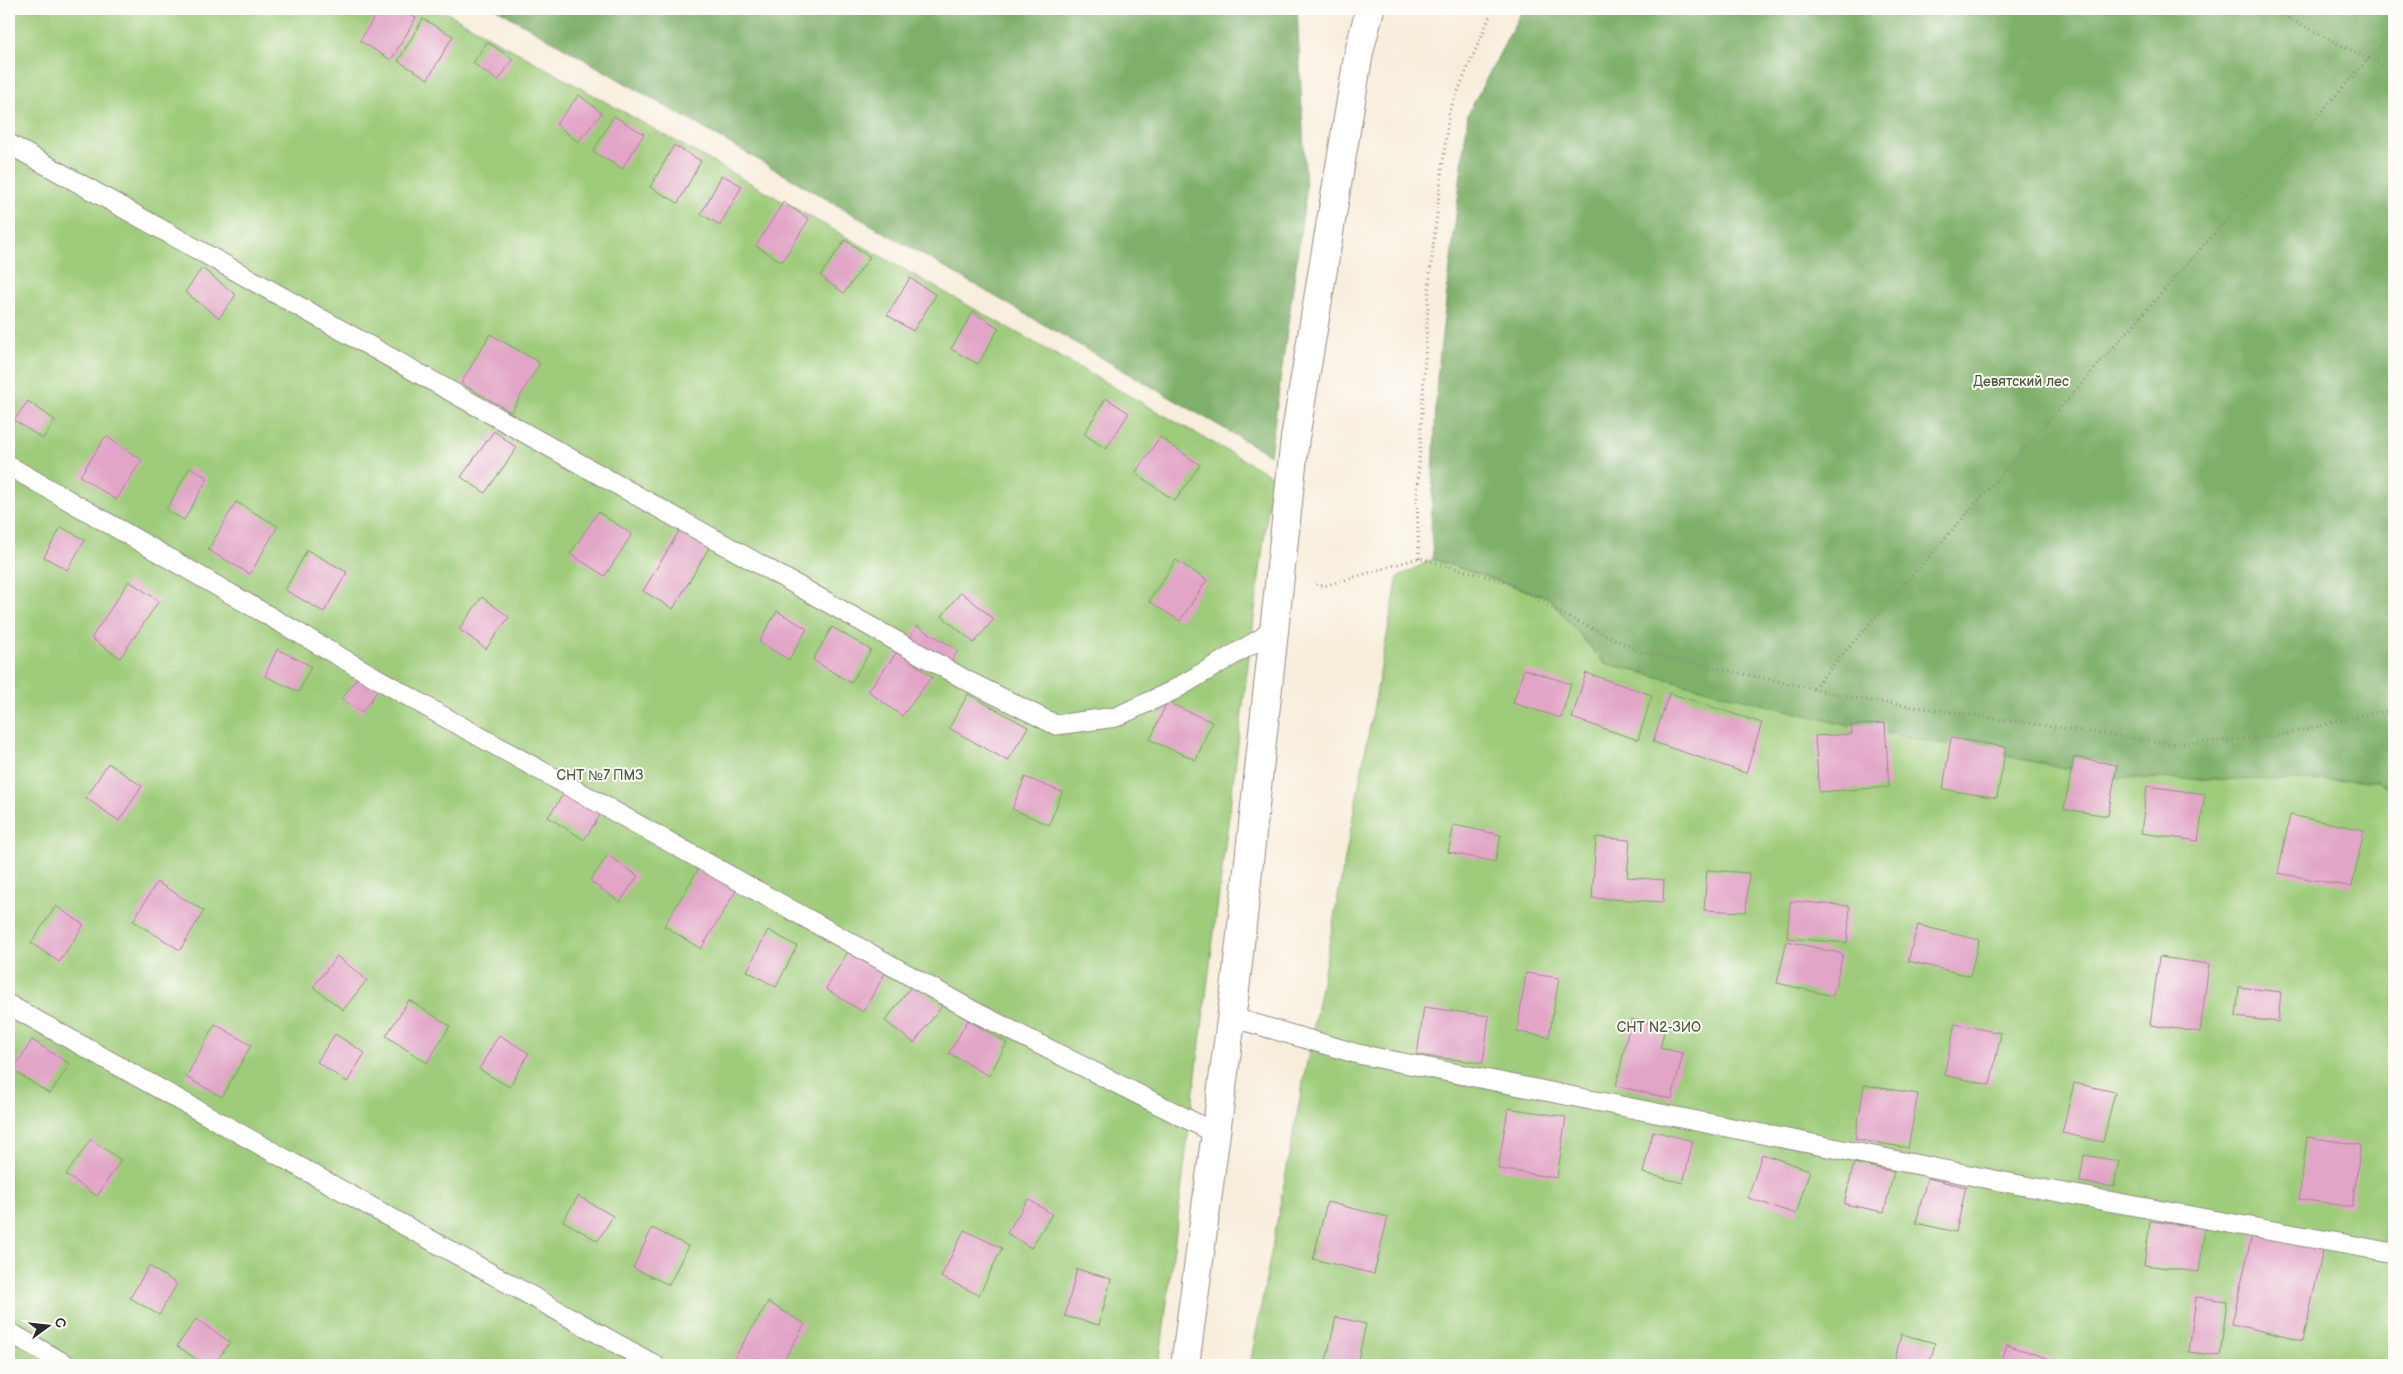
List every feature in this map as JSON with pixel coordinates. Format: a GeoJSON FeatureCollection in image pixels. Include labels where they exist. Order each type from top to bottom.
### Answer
{"type":"FeatureCollection","features":[{"type":"Feature","properties":{"kind":"street"},"geometry":{"type":"LineString","coordinates":[[1185,1365],[1231,1017],[1282,575],[1295,438],[1359,52],[1370,9]]}},
{"type":"Feature","properties":{"kind":"lane"},"geometry":{"type":"LineString","coordinates":[[9,144],[966,680],[1056,725],[1116,718],[1172,691],[1262,638],[1276,624]]}},
{"type":"Feature","properties":{"kind":"lane"},"geometry":{"type":"LineString","coordinates":[[9,466],[439,714],[975,1012],[1217,1134]]}},
{"type":"Feature","properties":{"kind":"lane"},"geometry":{"type":"LineString","coordinates":[[9,1005],[655,1365]]}},
{"type":"Feature","properties":{"kind":"lane"},"geometry":{"type":"LineString","coordinates":[[1231,1017],[1358,1054],[2020,1185],[2394,1254]]}},
{"type":"Feature","properties":{"kind":"lane"},"geometry":{"type":"LineString","coordinates":[[9,1332],[67,1365]]}},
{"type":"Feature","properties":{"kind":"path"},"geometry":{"type":"LineString","coordinates":[[1419,558],[1417,498],[1430,273],[1449,112],[1493,9]]}},
{"type":"Feature","properties":{"kind":"path"},"geometry":{"type":"LineString","coordinates":[[2270,9],[2368,58],[2394,68]]}},
{"type":"Feature","properties":{"kind":"path"},"geometry":{"type":"LineString","coordinates":[[1812,688],[2368,58],[2394,33]]}},
{"type":"Feature","properties":{"kind":"path"},"geometry":{"type":"LineString","coordinates":[[1282,575],[1324,586],[1419,558],[1510,583],[1566,616],[1642,652],[1870,700],[2174,744],[2274,737],[2372,713],[2394,710]]}},
{"type":"Feature","properties":{"kind":"green space","name":"СНТ №7 ПМЗ"},"geometry":{"type":"Polygon","coordinates":[[[9,9],[440,9],[1272,476],[1159,1365],[9,1365],[9,9]]]}},
{"type":"Feature","properties":{"kind":"green space"},"geometry":{"type":"Polygon","coordinates":[[[497,9],[1297,9],[1306,192],[1270,455],[497,9]]]}},
{"type":"Feature","properties":{"kind":"green space","name":"Девятский лес"},"geometry":{"type":"Polygon","coordinates":[[[1523,9],[2394,9],[2394,791],[2377,781],[2117,778],[1840,724],[1604,663],[1549,598],[1433,559],[1431,529],[1437,378],[1468,114],[1523,9]]]}},
{"type":"Feature","properties":{"kind":"green space","name":"СНТ N2-ЗИО"},"geometry":{"type":"Polygon","coordinates":[[[1433,559],[1549,598],[1604,663],[2377,781],[2394,791],[2394,1365],[1250,1365],[1398,577],[1433,559]]]}},
{"type":"Feature","properties":{"kind":"building"},"geometry":{"type":"Polygon","coordinates":[[[379,9],[402,9],[416,18],[391,60],[360,41],[379,9]]]}},
{"type":"Feature","properties":{"kind":"building"},"geometry":{"type":"Polygon","coordinates":[[[423,19],[453,36],[428,79],[398,61],[423,19]]]}},
{"type":"Feature","properties":{"kind":"building"},"geometry":{"type":"Polygon","coordinates":[[[487,42],[513,59],[498,81],[473,63],[487,42]]]}},
{"type":"Feature","properties":{"kind":"building"},"geometry":{"type":"Polygon","coordinates":[[[579,95],[602,113],[578,142],[556,124],[579,95]]]}},
{"type":"Feature","properties":{"kind":"building"},"geometry":{"type":"Polygon","coordinates":[[[614,116],[644,134],[622,169],[593,151],[614,116]]]}},
{"type":"Feature","properties":{"kind":"building"},"geometry":{"type":"Polygon","coordinates":[[[674,145],[701,161],[678,203],[650,187],[674,145]]]}},
{"type":"Feature","properties":{"kind":"building"},"geometry":{"type":"Polygon","coordinates":[[[722,175],[742,186],[720,225],[701,214],[722,175]]]}},
{"type":"Feature","properties":{"kind":"building"},"geometry":{"type":"Polygon","coordinates":[[[783,202],[809,219],[782,262],[756,246],[783,202]]]}},
{"type":"Feature","properties":{"kind":"building"},"geometry":{"type":"Polygon","coordinates":[[[845,240],[870,257],[844,293],[820,276],[845,240]]]}},
{"type":"Feature","properties":{"kind":"building"},"geometry":{"type":"Polygon","coordinates":[[[202,268],[236,295],[219,318],[185,292],[202,268]]]}},
{"type":"Feature","properties":{"kind":"building"},"geometry":{"type":"Polygon","coordinates":[[[910,278],[936,295],[913,331],[887,315],[910,278]]]}},
{"type":"Feature","properties":{"kind":"building"},"geometry":{"type":"Polygon","coordinates":[[[973,312],[999,328],[978,364],[951,349],[973,312]]]}},
{"type":"Feature","properties":{"kind":"building"},"geometry":{"type":"Polygon","coordinates":[[[490,334],[540,363],[511,412],[461,383],[490,334]]]}},
{"type":"Feature","properties":{"kind":"building"},"geometry":{"type":"Polygon","coordinates":[[[1106,398],[1129,413],[1106,449],[1084,434],[1106,398]]]}},
{"type":"Feature","properties":{"kind":"building"},"geometry":{"type":"Polygon","coordinates":[[[28,401],[55,420],[43,439],[14,420],[28,401]]]}},
{"type":"Feature","properties":{"kind":"building"},"geometry":{"type":"Polygon","coordinates":[[[494,431],[517,448],[485,493],[461,477],[494,431]]]}},
{"type":"Feature","properties":{"kind":"building"},"geometry":{"type":"Polygon","coordinates":[[[106,436],[142,460],[116,500],[80,476],[106,436]]]}},
{"type":"Feature","properties":{"kind":"building"},"geometry":{"type":"Polygon","coordinates":[[[1160,437],[1200,465],[1175,501],[1135,473],[1160,437]]]}},
{"type":"Feature","properties":{"kind":"building"},"geometry":{"type":"Polygon","coordinates":[[[190,467],[208,478],[184,520],[166,510],[190,467]]]}},
{"type":"Feature","properties":{"kind":"building"},"geometry":{"type":"Polygon","coordinates":[[[236,502],[278,526],[250,574],[208,550],[236,502]]]}},
{"type":"Feature","properties":{"kind":"building"},"geometry":{"type":"Polygon","coordinates":[[[598,512],[632,534],[605,576],[570,554],[598,512]]]}},
{"type":"Feature","properties":{"kind":"building"},"geometry":{"type":"Polygon","coordinates":[[[61,527],[85,540],[67,570],[44,557],[61,527]]]}},
{"type":"Feature","properties":{"kind":"building"},"geometry":{"type":"Polygon","coordinates":[[[681,528],[710,546],[673,609],[643,591],[681,528]]]}},
{"type":"Feature","properties":{"kind":"building"},"geometry":{"type":"Polygon","coordinates":[[[307,550],[347,572],[324,612],[285,590],[307,550]]]}},
{"type":"Feature","properties":{"kind":"building"},"geometry":{"type":"Polygon","coordinates":[[[1176,560],[1207,580],[1180,621],[1149,601],[1176,560]]]}},
{"type":"Feature","properties":{"kind":"building"},"geometry":{"type":"Polygon","coordinates":[[[129,581],[159,601],[120,658],[91,638],[129,581]]]}},
{"type":"Feature","properties":{"kind":"building"},"geometry":{"type":"Polygon","coordinates":[[[961,592],[994,619],[974,643],[942,616],[961,592]]]}},
{"type":"Feature","properties":{"kind":"building"},"geometry":{"type":"Polygon","coordinates":[[[482,597],[509,617],[486,649],[459,629],[482,597]]]}},
{"type":"Feature","properties":{"kind":"building"},"geometry":{"type":"Polygon","coordinates":[[[777,611],[807,629],[789,660],[759,642],[777,611]]]}},
{"type":"Feature","properties":{"kind":"building"},"geometry":{"type":"Polygon","coordinates":[[[917,626],[958,650],[946,671],[904,647],[917,626]]]}},
{"type":"Feature","properties":{"kind":"building"},"geometry":{"type":"Polygon","coordinates":[[[832,627],[871,650],[851,683],[813,660],[832,627]]]}},
{"type":"Feature","properties":{"kind":"building"},"geometry":{"type":"Polygon","coordinates":[[[277,649],[311,666],[299,692],[265,676],[277,649]]]}},
{"type":"Feature","properties":{"kind":"building"},"geometry":{"type":"Polygon","coordinates":[[[898,651],[932,677],[902,716],[868,691],[898,651]]]}},
{"type":"Feature","properties":{"kind":"building"},"geometry":{"type":"Polygon","coordinates":[[[1524,669],[1571,684],[1561,718],[1513,703],[1524,669]]]}},
{"type":"Feature","properties":{"kind":"building"},"geometry":{"type":"Polygon","coordinates":[[[361,672],[381,686],[362,713],[342,699],[361,672]]]}},
{"type":"Feature","properties":{"kind":"building"},"geometry":{"type":"Polygon","coordinates":[[[1586,673],[1652,695],[1638,740],[1572,718],[1586,673]]]}},
{"type":"Feature","properties":{"kind":"building"},"geometry":{"type":"Polygon","coordinates":[[[1669,693],[1762,723],[1746,773],[1653,742],[1669,693]]]}},
{"type":"Feature","properties":{"kind":"building"},"geometry":{"type":"Polygon","coordinates":[[[968,694],[1028,727],[1008,761],[949,728],[968,694]]]}},
{"type":"Feature","properties":{"kind":"building"},"geometry":{"type":"Polygon","coordinates":[[[1167,702],[1212,722],[1196,760],[1150,740],[1167,702]]]}},
{"type":"Feature","properties":{"kind":"building"},"geometry":{"type":"Polygon","coordinates":[[[1885,723],[1889,787],[1819,792],[1815,736],[1852,734],[1851,725],[1885,723]]]}},
{"type":"Feature","properties":{"kind":"building"},"geometry":{"type":"Polygon","coordinates":[[[1951,738],[2006,747],[1997,798],[1943,789],[1951,738]]]}},
{"type":"Feature","properties":{"kind":"building"},"geometry":{"type":"Polygon","coordinates":[[[2074,757],[2117,765],[2108,816],[2064,809],[2074,757]]]}},
{"type":"Feature","properties":{"kind":"building"},"geometry":{"type":"Polygon","coordinates":[[[108,763],[142,786],[119,821],[86,798],[108,763]]]}},
{"type":"Feature","properties":{"kind":"building"},"geometry":{"type":"Polygon","coordinates":[[[1025,777],[1062,792],[1049,825],[1012,809],[1025,777]]]}},
{"type":"Feature","properties":{"kind":"building"},"geometry":{"type":"Polygon","coordinates":[[[569,786],[604,809],[584,840],[548,817],[569,786]]]}},
{"type":"Feature","properties":{"kind":"building"},"geometry":{"type":"Polygon","coordinates":[[[2147,786],[2205,794],[2198,841],[2141,833],[2147,786]]]}},
{"type":"Feature","properties":{"kind":"building"},"geometry":{"type":"Polygon","coordinates":[[[2290,815],[2364,830],[2352,887],[2278,873],[2290,815]]]}},
{"type":"Feature","properties":{"kind":"building"},"geometry":{"type":"Polygon","coordinates":[[[1454,825],[1501,835],[1495,862],[1448,852],[1454,825]]]}},
{"type":"Feature","properties":{"kind":"building"},"geometry":{"type":"Polygon","coordinates":[[[1596,837],[1630,840],[1627,877],[1664,880],[1663,902],[1592,898],[1596,837]]]}},
{"type":"Feature","properties":{"kind":"building"},"geometry":{"type":"Polygon","coordinates":[[[608,855],[638,876],[620,902],[590,881],[608,855]]]}},
{"type":"Feature","properties":{"kind":"building"},"geometry":{"type":"Polygon","coordinates":[[[699,868],[736,891],[701,949],[664,926],[699,868]]]}},
{"type":"Feature","properties":{"kind":"building"},"geometry":{"type":"Polygon","coordinates":[[[1707,870],[1749,873],[1746,912],[1704,910],[1707,870]]]}},
{"type":"Feature","properties":{"kind":"building"},"geometry":{"type":"Polygon","coordinates":[[[157,882],[204,911],[180,950],[133,921],[157,882]]]}},
{"type":"Feature","properties":{"kind":"building"},"geometry":{"type":"Polygon","coordinates":[[[1790,901],[1850,906],[1847,943],[1787,938],[1790,901]]]}},
{"type":"Feature","properties":{"kind":"building"},"geometry":{"type":"Polygon","coordinates":[[[56,906],[84,925],[59,962],[31,943],[56,906]]]}},
{"type":"Feature","properties":{"kind":"building"},"geometry":{"type":"Polygon","coordinates":[[[1918,925],[1979,940],[1970,976],[1908,961],[1918,925]]]}},
{"type":"Feature","properties":{"kind":"building"},"geometry":{"type":"Polygon","coordinates":[[[768,930],[797,946],[776,987],[747,971],[768,930]]]}},
{"type":"Feature","properties":{"kind":"building"},"geometry":{"type":"Polygon","coordinates":[[[1787,941],[1843,954],[1833,996],[1777,983],[1787,941]]]}},
{"type":"Feature","properties":{"kind":"building"},"geometry":{"type":"Polygon","coordinates":[[[850,948],[887,970],[863,1012],[826,989],[850,948]]]}},
{"type":"Feature","properties":{"kind":"building"},"geometry":{"type":"Polygon","coordinates":[[[337,956],[367,980],[343,1010],[313,987],[337,956]]]}},
{"type":"Feature","properties":{"kind":"building"},"geometry":{"type":"Polygon","coordinates":[[[2159,957],[2209,964],[2200,1032],[2150,1025],[2159,957]]]}},
{"type":"Feature","properties":{"kind":"building"},"geometry":{"type":"Polygon","coordinates":[[[1526,973],[1559,978],[1549,1037],[1517,1032],[1526,973]]]}},
{"type":"Feature","properties":{"kind":"building"},"geometry":{"type":"Polygon","coordinates":[[[913,984],[942,1006],[914,1043],[885,1021],[913,984]]]}},
{"type":"Feature","properties":{"kind":"building"},"geometry":{"type":"Polygon","coordinates":[[[2239,987],[2281,992],[2278,1022],[2236,1017],[2239,987]]]}},
{"type":"Feature","properties":{"kind":"building"},"geometry":{"type":"Polygon","coordinates":[[[409,1000],[450,1026],[427,1063],[386,1036],[409,1000]]]}},
{"type":"Feature","properties":{"kind":"building"},"geometry":{"type":"Polygon","coordinates":[[[1424,1007],[1489,1016],[1483,1063],[1417,1055],[1424,1007]]]}},
{"type":"Feature","properties":{"kind":"building"},"geometry":{"type":"Polygon","coordinates":[[[1631,1019],[1665,1027],[1660,1048],[1683,1053],[1672,1099],[1616,1086],[1631,1019]]]}},
{"type":"Feature","properties":{"kind":"building"},"geometry":{"type":"Polygon","coordinates":[[[968,1020],[1007,1043],[989,1076],[949,1053],[968,1020]]]}},
{"type":"Feature","properties":{"kind":"building"},"geometry":{"type":"Polygon","coordinates":[[[215,1024],[251,1045],[222,1097],[186,1077],[215,1024]]]}},
{"type":"Feature","properties":{"kind":"building"},"geometry":{"type":"Polygon","coordinates":[[[1955,1024],[2001,1033],[1990,1085],[1944,1075],[1955,1024]]]}},
{"type":"Feature","properties":{"kind":"building"},"geometry":{"type":"Polygon","coordinates":[[[335,1034],[365,1053],[347,1082],[317,1062],[335,1034]]]}},
{"type":"Feature","properties":{"kind":"building"},"geometry":{"type":"Polygon","coordinates":[[[499,1035],[529,1053],[509,1087],[479,1069],[499,1035]]]}},
{"type":"Feature","properties":{"kind":"building"},"geometry":{"type":"Polygon","coordinates":[[[32,1040],[70,1064],[50,1094],[13,1070],[32,1040]]]}},
{"type":"Feature","properties":{"kind":"building"},"geometry":{"type":"Polygon","coordinates":[[[2074,1083],[2115,1092],[2103,1142],[2062,1133],[2074,1083]]]}},
{"type":"Feature","properties":{"kind":"building"},"geometry":{"type":"Polygon","coordinates":[[[1864,1085],[1918,1094],[1908,1148],[1855,1139],[1864,1085]]]}},
{"type":"Feature","properties":{"kind":"building"},"geometry":{"type":"Polygon","coordinates":[[[1508,1108],[1566,1117],[1557,1178],[1498,1169],[1508,1108]]]}},
{"type":"Feature","properties":{"kind":"building"},"geometry":{"type":"Polygon","coordinates":[[[1653,1131],[1693,1141],[1683,1183],[1643,1173],[1653,1131]]]}},
{"type":"Feature","properties":{"kind":"building"},"geometry":{"type":"Polygon","coordinates":[[[2307,1137],[2361,1145],[2352,1207],[2299,1199],[2307,1137]]]}},
{"type":"Feature","properties":{"kind":"building"},"geometry":{"type":"Polygon","coordinates":[[[91,1139],[121,1160],[97,1196],[66,1175],[91,1139]]]}},
{"type":"Feature","properties":{"kind":"building"},"geometry":{"type":"Polygon","coordinates":[[[1762,1154],[1810,1170],[1796,1214],[1748,1198],[1762,1154]]]}},
{"type":"Feature","properties":{"kind":"building"},"geometry":{"type":"Polygon","coordinates":[[[2084,1155],[2119,1161],[2114,1187],[2080,1182],[2084,1155]]]}},
{"type":"Feature","properties":{"kind":"building"},"geometry":{"type":"Polygon","coordinates":[[[1854,1163],[1894,1172],[1884,1212],[1844,1204],[1854,1163]]]}},
{"type":"Feature","properties":{"kind":"building"},"geometry":{"type":"Polygon","coordinates":[[[1927,1178],[1966,1187],[1956,1232],[1916,1223],[1927,1178]]]}},
{"type":"Feature","properties":{"kind":"building"},"geometry":{"type":"Polygon","coordinates":[[[578,1196],[613,1216],[598,1241],[563,1221],[578,1196]]]}},
{"type":"Feature","properties":{"kind":"building"},"geometry":{"type":"Polygon","coordinates":[[[1028,1199],[1052,1214],[1031,1248],[1007,1233],[1028,1199]]]}},
{"type":"Feature","properties":{"kind":"building"},"geometry":{"type":"Polygon","coordinates":[[[1327,1202],[1388,1217],[1374,1274],[1313,1259],[1327,1202]]]}},
{"type":"Feature","properties":{"kind":"building"},"geometry":{"type":"Polygon","coordinates":[[[2150,1221],[2205,1228],[2199,1272],[2144,1265],[2150,1221]]]}},
{"type":"Feature","properties":{"kind":"building"},"geometry":{"type":"Polygon","coordinates":[[[652,1228],[688,1246],[669,1285],[633,1268],[652,1228]]]}},
{"type":"Feature","properties":{"kind":"building"},"geometry":{"type":"Polygon","coordinates":[[[964,1230],[1002,1248],[979,1295],[941,1277],[964,1230]]]}},
{"type":"Feature","properties":{"kind":"building"},"geometry":{"type":"Polygon","coordinates":[[[2252,1234],[2323,1250],[2303,1341],[2232,1324],[2252,1234]]]}},
{"type":"Feature","properties":{"kind":"building"},"geometry":{"type":"Polygon","coordinates":[[[149,1266],[177,1284],[159,1315],[130,1298],[149,1266]]]}},
{"type":"Feature","properties":{"kind":"building"},"geometry":{"type":"Polygon","coordinates":[[[1077,1269],[1111,1279],[1099,1325],[1065,1316],[1077,1269]]]}},
{"type":"Feature","properties":{"kind":"building"},"geometry":{"type":"Polygon","coordinates":[[[2196,1297],[2227,1301],[2220,1356],[2189,1352],[2196,1297]]]}},
{"type":"Feature","properties":{"kind":"building"},"geometry":{"type":"Polygon","coordinates":[[[768,1302],[805,1324],[781,1365],[742,1365],[733,1360],[768,1302]]]}},
{"type":"Feature","properties":{"kind":"building"},"geometry":{"type":"Polygon","coordinates":[[[1336,1317],[1366,1324],[1357,1365],[1325,1365],[1336,1317]]]}},
{"type":"Feature","properties":{"kind":"building"},"geometry":{"type":"Polygon","coordinates":[[[196,1319],[230,1342],[214,1365],[205,1365],[177,1346],[196,1319]]]}},
{"type":"Feature","properties":{"kind":"building"},"geometry":{"type":"Polygon","coordinates":[[[1901,1334],[1935,1343],[1929,1365],[1894,1364],[1901,1334]]]}},
{"type":"Feature","properties":{"kind":"building"},"geometry":{"type":"Polygon","coordinates":[[[2007,1345],[2050,1359],[2048,1365],[2000,1365],[2007,1345]]]}}]}
